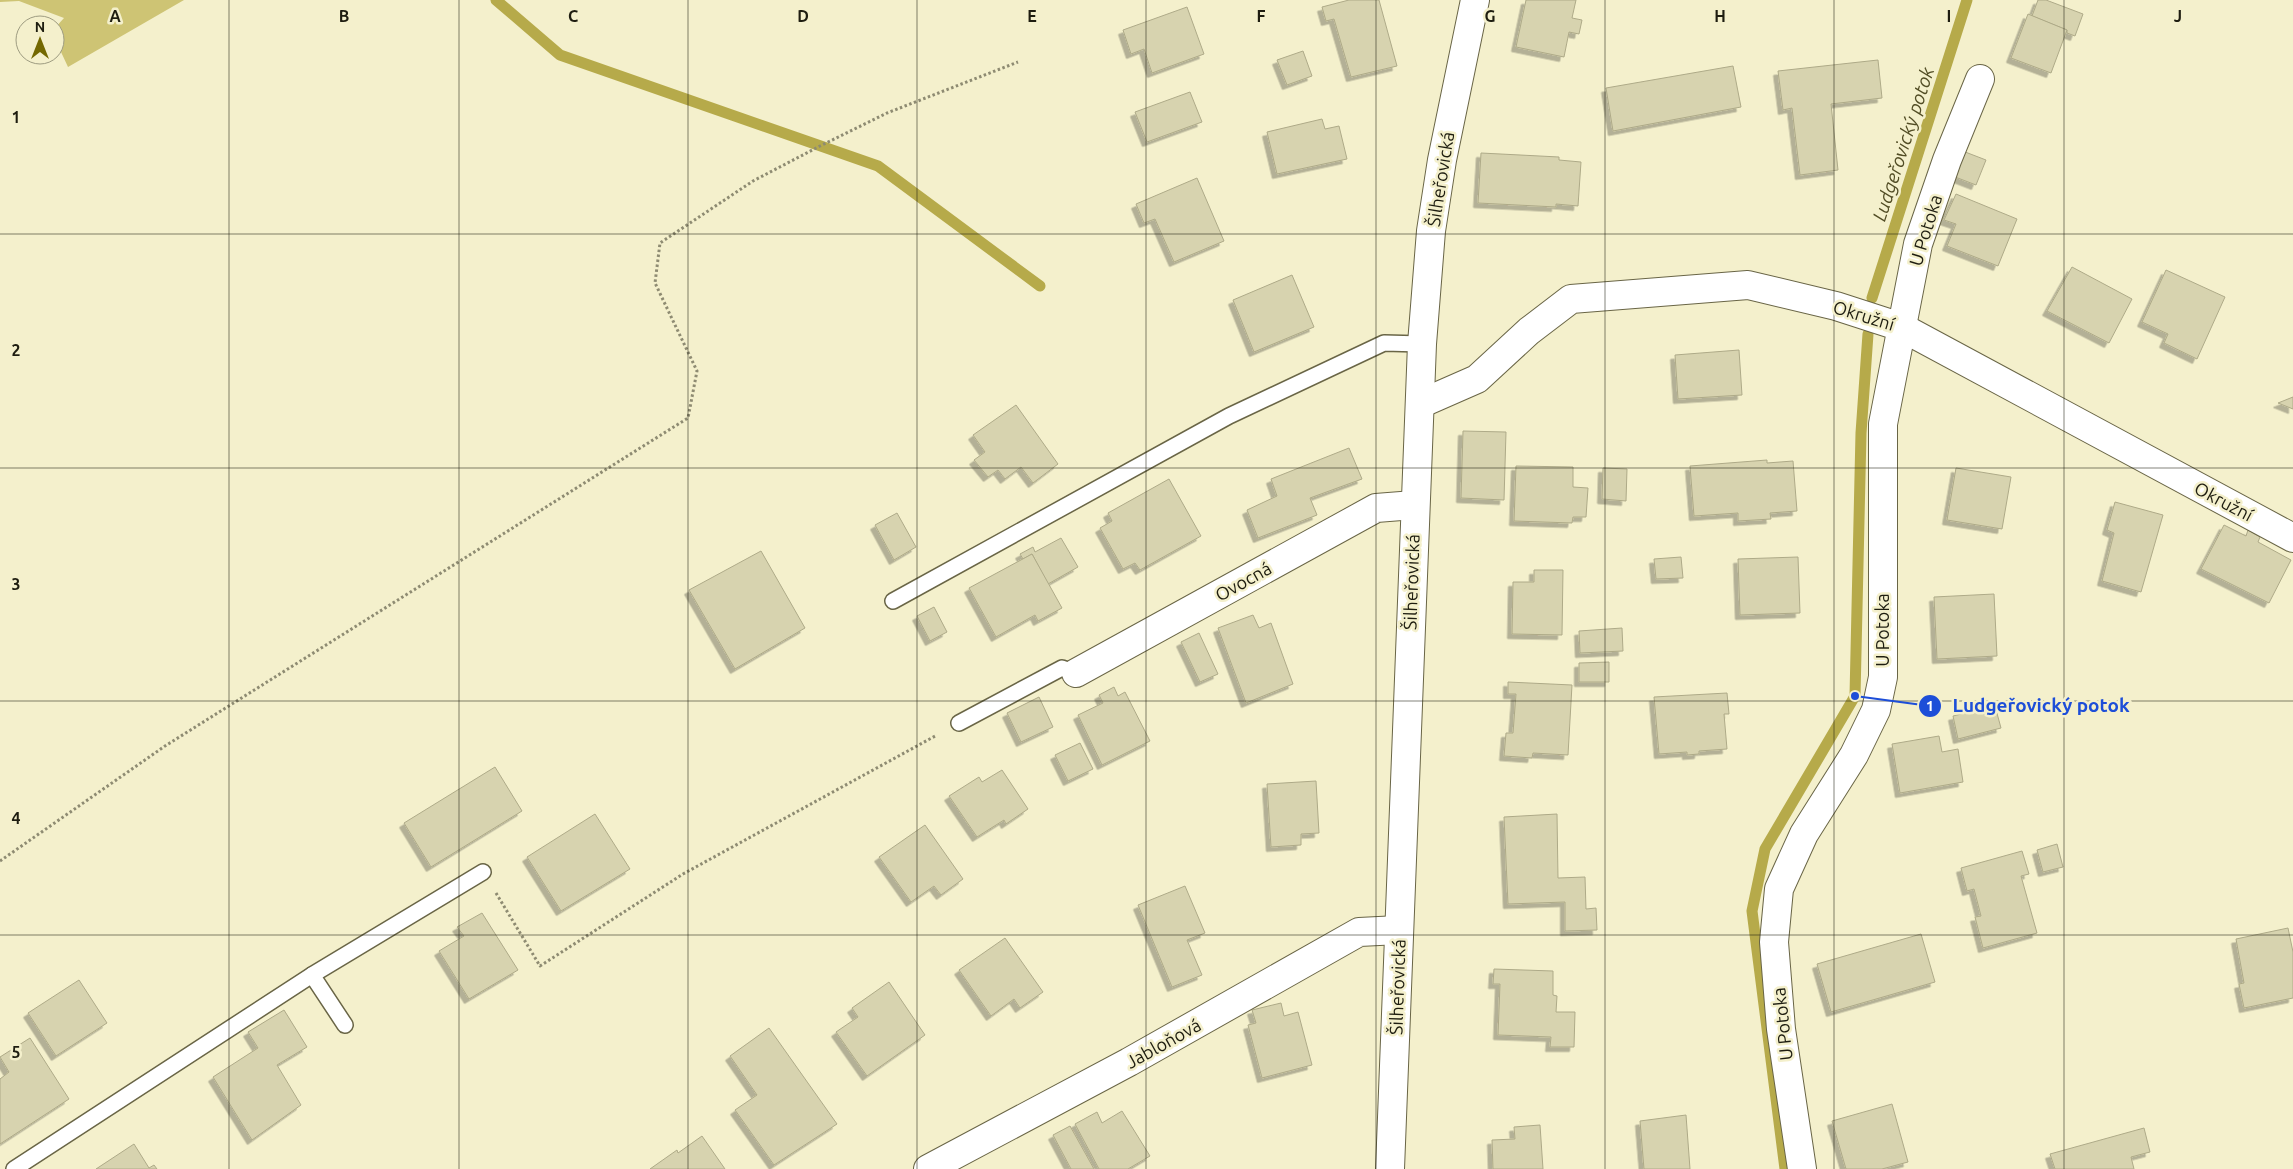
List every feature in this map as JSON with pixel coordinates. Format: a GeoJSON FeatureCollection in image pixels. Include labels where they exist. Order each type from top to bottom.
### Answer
{"type":"FeatureCollection","features":[{"type":"Feature","properties":{"kind":"street","name":"Šilheřovická"},"geometry":{"type":"LineString","coordinates":[[1390,1169],[1414,505],[1422,344],[1432,231],[1438,187],[1475,0]]}},
{"type":"Feature","properties":{"kind":"street","name":"U Potoka"},"geometry":{"type":"LineString","coordinates":[[1802,1169],[1781,1029],[1774,942],[1779,889],[1804,834],[1854,755],[1876,710],[1883,677],[1883,424],[1918,244],[1947,160],[1980,79]]}},
{"type":"Feature","properties":{"kind":"street","name":"Okružní"},"geometry":{"type":"LineString","coordinates":[[1420,404],[1477,379],[1529,331],[1571,299],[1748,285],[1836,306],[1901,327],[2293,538]]}},
{"type":"Feature","properties":{"kind":"street","name":"Ovocná"},"geometry":{"type":"LineString","coordinates":[[1076,673],[1376,508],[1414,505]]}},
{"type":"Feature","properties":{"kind":"street","name":"Jabloňová"},"geometry":{"type":"LineString","coordinates":[[928,1169],[1129,1062],[1360,932],[1400,930]]}},
{"type":"Feature","properties":{"kind":"lane"},"geometry":{"type":"LineString","coordinates":[[893,601],[1229,416],[1384,343],[1422,344]]}},
{"type":"Feature","properties":{"kind":"lane"},"geometry":{"type":"LineString","coordinates":[[960,723],[1062,668],[1076,673]]}},
{"type":"Feature","properties":{"kind":"lane"},"geometry":{"type":"LineString","coordinates":[[14,1169],[312,975],[483,872]]}},
{"type":"Feature","properties":{"kind":"lane"},"geometry":{"type":"LineString","coordinates":[[312,975],[345,1025]]}},
{"type":"Feature","properties":{"kind":"path"},"geometry":{"type":"LineString","coordinates":[[0,861],[165,746],[688,418],[697,371],[654,283],[660,243],[753,181],[820,146],[887,113],[1018,62]]}},
{"type":"Feature","properties":{"kind":"path"},"geometry":{"type":"LineString","coordinates":[[483,872],[540,966],[683,874],[960,723]]}},
{"type":"Feature","properties":{"kind":"shaded area"},"geometry":{"type":"Polygon","coordinates":[[[0,0],[184,0],[68,67],[65,61],[65,15],[56,15],[19,1],[0,2],[0,0]]]}},
{"type":"Feature","properties":{"kind":"building"},"geometry":{"type":"Polygon","coordinates":[[[1349,0],[1379,0],[1397,66],[1351,77],[1334,19],[1326,21],[1322,7],[1349,0]]]}},
{"type":"Feature","properties":{"kind":"building"},"geometry":{"type":"Polygon","coordinates":[[[1526,0],[1576,0],[1572,18],[1582,20],[1579,34],[1569,32],[1564,57],[1516,47],[1526,0]]]}},
{"type":"Feature","properties":{"kind":"building"},"geometry":{"type":"Polygon","coordinates":[[[2038,0],[2046,0],[2083,14],[2075,36],[2067,33],[2067,30],[2032,16],[2038,0]]]}},
{"type":"Feature","properties":{"kind":"building"},"geometry":{"type":"Polygon","coordinates":[[[1187,7],[1204,54],[1152,73],[1144,49],[1131,54],[1123,30],[1187,7]]]}},
{"type":"Feature","properties":{"kind":"building"},"geometry":{"type":"Polygon","coordinates":[[[2028,14],[2067,30],[2051,73],[2011,58],[2028,14]]]}},
{"type":"Feature","properties":{"kind":"building"},"geometry":{"type":"Polygon","coordinates":[[[1303,51],[1312,76],[1287,85],[1277,60],[1303,51]]]}},
{"type":"Feature","properties":{"kind":"building"},"geometry":{"type":"Polygon","coordinates":[[[1878,60],[1882,98],[1831,104],[1838,170],[1800,175],[1792,108],[1783,110],[1778,71],[1878,60]]]}},
{"type":"Feature","properties":{"kind":"building"},"geometry":{"type":"Polygon","coordinates":[[[1733,66],[1741,107],[1613,131],[1606,88],[1733,66]]]}},
{"type":"Feature","properties":{"kind":"building"},"geometry":{"type":"Polygon","coordinates":[[[1190,92],[1202,122],[1147,142],[1135,112],[1190,92]]]}},
{"type":"Feature","properties":{"kind":"building"},"geometry":{"type":"Polygon","coordinates":[[[1322,119],[1325,129],[1339,126],[1347,159],[1277,174],[1267,132],[1322,119]]]}},
{"type":"Feature","properties":{"kind":"building"},"geometry":{"type":"Polygon","coordinates":[[[1960,150],[1986,160],[1976,185],[1950,175],[1960,150]]]}},
{"type":"Feature","properties":{"kind":"building"},"geometry":{"type":"Polygon","coordinates":[[[1481,153],[1559,157],[1559,160],[1581,162],[1578,206],[1556,204],[1556,207],[1478,203],[1481,153]]]}},
{"type":"Feature","properties":{"kind":"building"},"geometry":{"type":"Polygon","coordinates":[[[1197,178],[1224,241],[1174,262],[1155,219],[1144,223],[1136,204],[1197,178]]]}},
{"type":"Feature","properties":{"kind":"building"},"geometry":{"type":"Polygon","coordinates":[[[1956,194],[2017,219],[1998,266],[1947,246],[1956,224],[1944,220],[1956,194]]]}},
{"type":"Feature","properties":{"kind":"building"},"geometry":{"type":"Polygon","coordinates":[[[2072,267],[2132,299],[2109,343],[2047,311],[2072,267]]]}},
{"type":"Feature","properties":{"kind":"building"},"geometry":{"type":"Polygon","coordinates":[[[2166,270],[2225,297],[2197,359],[2164,343],[2168,334],[2142,322],[2166,270]]]}},
{"type":"Feature","properties":{"kind":"building"},"geometry":{"type":"Polygon","coordinates":[[[1292,275],[1314,327],[1254,352],[1233,300],[1292,275]]]}},
{"type":"Feature","properties":{"kind":"building"},"geometry":{"type":"Polygon","coordinates":[[[1739,350],[1742,395],[1678,399],[1675,355],[1739,350]]]}},
{"type":"Feature","properties":{"kind":"building"},"geometry":{"type":"Polygon","coordinates":[[[2293,397],[2293,409],[2278,403],[2293,397]]]}},
{"type":"Feature","properties":{"kind":"building"},"geometry":{"type":"Polygon","coordinates":[[[1016,405],[1058,464],[1033,483],[1021,467],[1005,479],[998,470],[988,477],[974,460],[985,452],[973,435],[1016,405]]]}},
{"type":"Feature","properties":{"kind":"building"},"geometry":{"type":"Polygon","coordinates":[[[1463,431],[1506,432],[1504,500],[1461,498],[1463,431]]]}},
{"type":"Feature","properties":{"kind":"building"},"geometry":{"type":"Polygon","coordinates":[[[1349,448],[1362,479],[1310,498],[1317,515],[1258,538],[1247,510],[1277,496],[1271,479],[1349,448]]]}},
{"type":"Feature","properties":{"kind":"building"},"geometry":{"type":"Polygon","coordinates":[[[1767,460],[1767,463],[1793,461],[1797,511],[1770,513],[1771,519],[1738,521],[1738,513],[1694,516],[1690,466],[1767,460]]]}},
{"type":"Feature","properties":{"kind":"building"},"geometry":{"type":"Polygon","coordinates":[[[1516,466],[1573,467],[1573,487],[1588,488],[1586,517],[1573,517],[1572,523],[1514,521],[1516,466]]]}},
{"type":"Feature","properties":{"kind":"building"},"geometry":{"type":"Polygon","coordinates":[[[1603,468],[1627,469],[1626,501],[1602,499],[1603,468]]]}},
{"type":"Feature","properties":{"kind":"building"},"geometry":{"type":"Polygon","coordinates":[[[1956,468],[2011,477],[2002,529],[1947,520],[1956,468]]]}},
{"type":"Feature","properties":{"kind":"building"},"geometry":{"type":"Polygon","coordinates":[[[1169,479],[1201,536],[1140,570],[1135,563],[1123,569],[1100,528],[1112,521],[1108,513],[1169,479]]]}},
{"type":"Feature","properties":{"kind":"building"},"geometry":{"type":"Polygon","coordinates":[[[2115,502],[2163,515],[2141,592],[2102,581],[2114,533],[2107,530],[2115,502]]]}},
{"type":"Feature","properties":{"kind":"building"},"geometry":{"type":"Polygon","coordinates":[[[897,513],[916,547],[894,560],[875,525],[897,513]]]}},
{"type":"Feature","properties":{"kind":"building"},"geometry":{"type":"Polygon","coordinates":[[[2224,525],[2246,536],[2248,530],[2260,537],[2258,542],[2291,560],[2269,603],[2201,569],[2224,525]]]}},
{"type":"Feature","properties":{"kind":"building"},"geometry":{"type":"Polygon","coordinates":[[[1061,538],[1078,567],[1048,584],[1032,554],[1023,559],[1020,554],[1033,547],[1035,552],[1061,538]]]}},
{"type":"Feature","properties":{"kind":"building"},"geometry":{"type":"Polygon","coordinates":[[[761,551],[805,628],[735,669],[689,590],[761,551]]]}},
{"type":"Feature","properties":{"kind":"building"},"geometry":{"type":"Polygon","coordinates":[[[1032,554],[1062,608],[1038,621],[1035,615],[996,637],[969,588],[1032,554]]]}},
{"type":"Feature","properties":{"kind":"building"},"geometry":{"type":"Polygon","coordinates":[[[1681,557],[1683,578],[1656,579],[1654,559],[1681,557]]]}},
{"type":"Feature","properties":{"kind":"building"},"geometry":{"type":"Polygon","coordinates":[[[1798,557],[1800,613],[1740,615],[1738,559],[1798,557]]]}},
{"type":"Feature","properties":{"kind":"building"},"geometry":{"type":"Polygon","coordinates":[[[1534,570],[1563,570],[1562,635],[1512,634],[1513,582],[1534,582],[1534,570]]]}},
{"type":"Feature","properties":{"kind":"building"},"geometry":{"type":"Polygon","coordinates":[[[1994,594],[1997,656],[1937,659],[1934,597],[1994,594]]]}},
{"type":"Feature","properties":{"kind":"building"},"geometry":{"type":"Polygon","coordinates":[[[934,607],[947,632],[930,641],[917,616],[934,607]]]}},
{"type":"Feature","properties":{"kind":"building"},"geometry":{"type":"Polygon","coordinates":[[[1253,615],[1259,628],[1271,623],[1293,684],[1246,703],[1218,628],[1253,615]]]}},
{"type":"Feature","properties":{"kind":"building"},"geometry":{"type":"Polygon","coordinates":[[[1622,628],[1623,651],[1580,653],[1579,631],[1622,628]]]}},
{"type":"Feature","properties":{"kind":"building"},"geometry":{"type":"Polygon","coordinates":[[[1199,633],[1218,674],[1200,682],[1181,642],[1199,633]]]}},
{"type":"Feature","properties":{"kind":"building"},"geometry":{"type":"Polygon","coordinates":[[[1609,662],[1609,682],[1579,682],[1579,663],[1609,662]]]}},
{"type":"Feature","properties":{"kind":"building"},"geometry":{"type":"Polygon","coordinates":[[[1508,682],[1572,685],[1568,755],[1533,753],[1532,758],[1504,756],[1506,733],[1513,733],[1516,694],[1508,694],[1508,682]]]}},
{"type":"Feature","properties":{"kind":"building"},"geometry":{"type":"Polygon","coordinates":[[[1114,687],[1118,696],[1125,692],[1150,741],[1102,765],[1078,715],[1103,703],[1099,695],[1114,687]]]}},
{"type":"Feature","properties":{"kind":"building"},"geometry":{"type":"Polygon","coordinates":[[[1727,693],[1729,714],[1724,714],[1727,749],[1699,751],[1699,754],[1687,755],[1687,752],[1659,754],[1654,697],[1727,693]]]}},
{"type":"Feature","properties":{"kind":"building"},"geometry":{"type":"Polygon","coordinates":[[[1039,697],[1053,727],[1021,742],[1007,713],[1039,697]]]}},
{"type":"Feature","properties":{"kind":"building"},"geometry":{"type":"Polygon","coordinates":[[[1995,706],[2001,728],[1958,739],[1953,716],[1995,706]]]}},
{"type":"Feature","properties":{"kind":"building"},"geometry":{"type":"Polygon","coordinates":[[[1939,736],[1942,752],[1958,749],[1963,782],[1900,793],[1892,744],[1939,736]]]}},
{"type":"Feature","properties":{"kind":"building"},"geometry":{"type":"Polygon","coordinates":[[[1080,743],[1093,769],[1068,781],[1055,755],[1080,743]]]}},
{"type":"Feature","properties":{"kind":"building"},"geometry":{"type":"Polygon","coordinates":[[[495,767],[522,811],[431,867],[404,823],[495,767]]]}},
{"type":"Feature","properties":{"kind":"building"},"geometry":{"type":"Polygon","coordinates":[[[1002,770],[1028,809],[1006,824],[1004,820],[977,837],[949,796],[979,777],[982,782],[1002,770]]]}},
{"type":"Feature","properties":{"kind":"building"},"geometry":{"type":"Polygon","coordinates":[[[1316,781],[1319,833],[1301,834],[1301,845],[1271,847],[1267,784],[1316,781]]]}},
{"type":"Feature","properties":{"kind":"building"},"geometry":{"type":"Polygon","coordinates":[[[595,814],[630,869],[561,911],[527,857],[595,814]]]}},
{"type":"Feature","properties":{"kind":"building"},"geometry":{"type":"Polygon","coordinates":[[[1557,814],[1558,878],[1585,877],[1586,909],[1596,908],[1597,930],[1565,931],[1565,902],[1508,904],[1504,817],[1557,814]]]}},
{"type":"Feature","properties":{"kind":"building"},"geometry":{"type":"Polygon","coordinates":[[[925,825],[963,879],[941,895],[934,886],[911,902],[879,857],[925,825]]]}},
{"type":"Feature","properties":{"kind":"building"},"geometry":{"type":"Polygon","coordinates":[[[2057,844],[2063,867],[2043,872],[2037,850],[2057,844]]]}},
{"type":"Feature","properties":{"kind":"building"},"geometry":{"type":"Polygon","coordinates":[[[2022,851],[2029,874],[2021,876],[2037,933],[1983,948],[1975,917],[1981,916],[1974,889],[1967,891],[1961,868],[2022,851]]]}},
{"type":"Feature","properties":{"kind":"building"},"geometry":{"type":"Polygon","coordinates":[[[1185,886],[1205,933],[1187,940],[1202,975],[1172,987],[1138,905],[1185,886]]]}},
{"type":"Feature","properties":{"kind":"building"},"geometry":{"type":"Polygon","coordinates":[[[482,913],[518,970],[469,999],[439,951],[464,936],[457,927],[482,913]]]}},
{"type":"Feature","properties":{"kind":"building"},"geometry":{"type":"Polygon","coordinates":[[[2288,928],[2293,952],[2293,998],[2244,1008],[2239,984],[2244,983],[2236,939],[2288,928]]]}},
{"type":"Feature","properties":{"kind":"building"},"geometry":{"type":"Polygon","coordinates":[[[1921,934],[1935,982],[1831,1012],[1817,964],[1921,934]]]}},
{"type":"Feature","properties":{"kind":"building"},"geometry":{"type":"Polygon","coordinates":[[[1005,938],[1043,992],[1020,1008],[1014,999],[991,1016],[959,970],[1005,938]]]}},
{"type":"Feature","properties":{"kind":"building"},"geometry":{"type":"Polygon","coordinates":[[[1494,969],[1553,971],[1553,995],[1557,996],[1556,1012],[1575,1012],[1574,1047],[1550,1047],[1551,1037],[1498,1035],[1500,984],[1493,984],[1494,969]]]}},
{"type":"Feature","properties":{"kind":"building"},"geometry":{"type":"Polygon","coordinates":[[[79,980],[107,1023],[56,1056],[28,1013],[79,980]]]}},
{"type":"Feature","properties":{"kind":"building"},"geometry":{"type":"Polygon","coordinates":[[[889,982],[925,1035],[867,1076],[836,1032],[858,1017],[852,1008],[889,982]]]}},
{"type":"Feature","properties":{"kind":"building"},"geometry":{"type":"Polygon","coordinates":[[[1281,1003],[1284,1016],[1298,1012],[1312,1065],[1262,1078],[1248,1025],[1256,1023],[1252,1010],[1281,1003]]]}},
{"type":"Feature","properties":{"kind":"building"},"geometry":{"type":"Polygon","coordinates":[[[284,1010],[307,1047],[277,1065],[301,1105],[252,1140],[213,1077],[258,1048],[248,1032],[284,1010]]]}},
{"type":"Feature","properties":{"kind":"building"},"geometry":{"type":"Polygon","coordinates":[[[769,1028],[837,1124],[774,1165],[735,1110],[757,1095],[730,1056],[769,1028]]]}},
{"type":"Feature","properties":{"kind":"building"},"geometry":{"type":"Polygon","coordinates":[[[30,1038],[69,1099],[0,1144],[0,1079],[9,1072],[0,1057],[30,1038]]]}},
{"type":"Feature","properties":{"kind":"building"},"geometry":{"type":"Polygon","coordinates":[[[1892,1104],[1908,1162],[1882,1169],[1846,1169],[1832,1121],[1892,1104]]]}},
{"type":"Feature","properties":{"kind":"building"},"geometry":{"type":"Polygon","coordinates":[[[1122,1111],[1150,1156],[1128,1169],[1099,1169],[1075,1124],[1097,1112],[1102,1123],[1122,1111]]]}},
{"type":"Feature","properties":{"kind":"building"},"geometry":{"type":"Polygon","coordinates":[[[1686,1115],[1690,1169],[1644,1169],[1640,1121],[1686,1115]]]}},
{"type":"Feature","properties":{"kind":"building"},"geometry":{"type":"Polygon","coordinates":[[[1540,1125],[1543,1169],[1493,1169],[1492,1140],[1515,1139],[1514,1127],[1540,1125]]]}},
{"type":"Feature","properties":{"kind":"building"},"geometry":{"type":"Polygon","coordinates":[[[1070,1126],[1094,1169],[1071,1169],[1053,1135],[1070,1126]]]}},
{"type":"Feature","properties":{"kind":"building"},"geometry":{"type":"Polygon","coordinates":[[[2144,1128],[2150,1152],[2131,1157],[2134,1169],[2055,1169],[2050,1154],[2144,1128]]]}},
{"type":"Feature","properties":{"kind":"building"},"geometry":{"type":"Polygon","coordinates":[[[702,1136],[725,1169],[650,1169],[677,1150],[678,1153],[702,1136]]]}},
{"type":"Feature","properties":{"kind":"building"},"geometry":{"type":"Polygon","coordinates":[[[134,1144],[149,1168],[154,1165],[157,1169],[96,1169],[134,1144]]]}},
{"type":"Feature","properties":{"kind":"waterway"},"geometry":{"type":"LineString","coordinates":[[496,0],[560,55],[878,166],[1040,286]]}},
{"type":"Feature","properties":{"kind":"waterway","name":"Ludgeřovický potok"},"geometry":{"type":"LineString","coordinates":[[1872,298],[1967,0]]}},
{"type":"Feature","properties":{"kind":"waterway","name":"Ludgeřovický potok"},"geometry":{"type":"LineString","coordinates":[[1785,1169],[1752,911],[1765,849],[1855,696],[1861,433],[1868,334]]}},
{"type":"Feature","properties":{"kind":"place","name":"Ludgeřovický potok"},"geometry":{"type":"Point","coordinates":[1855,696]}}]}
